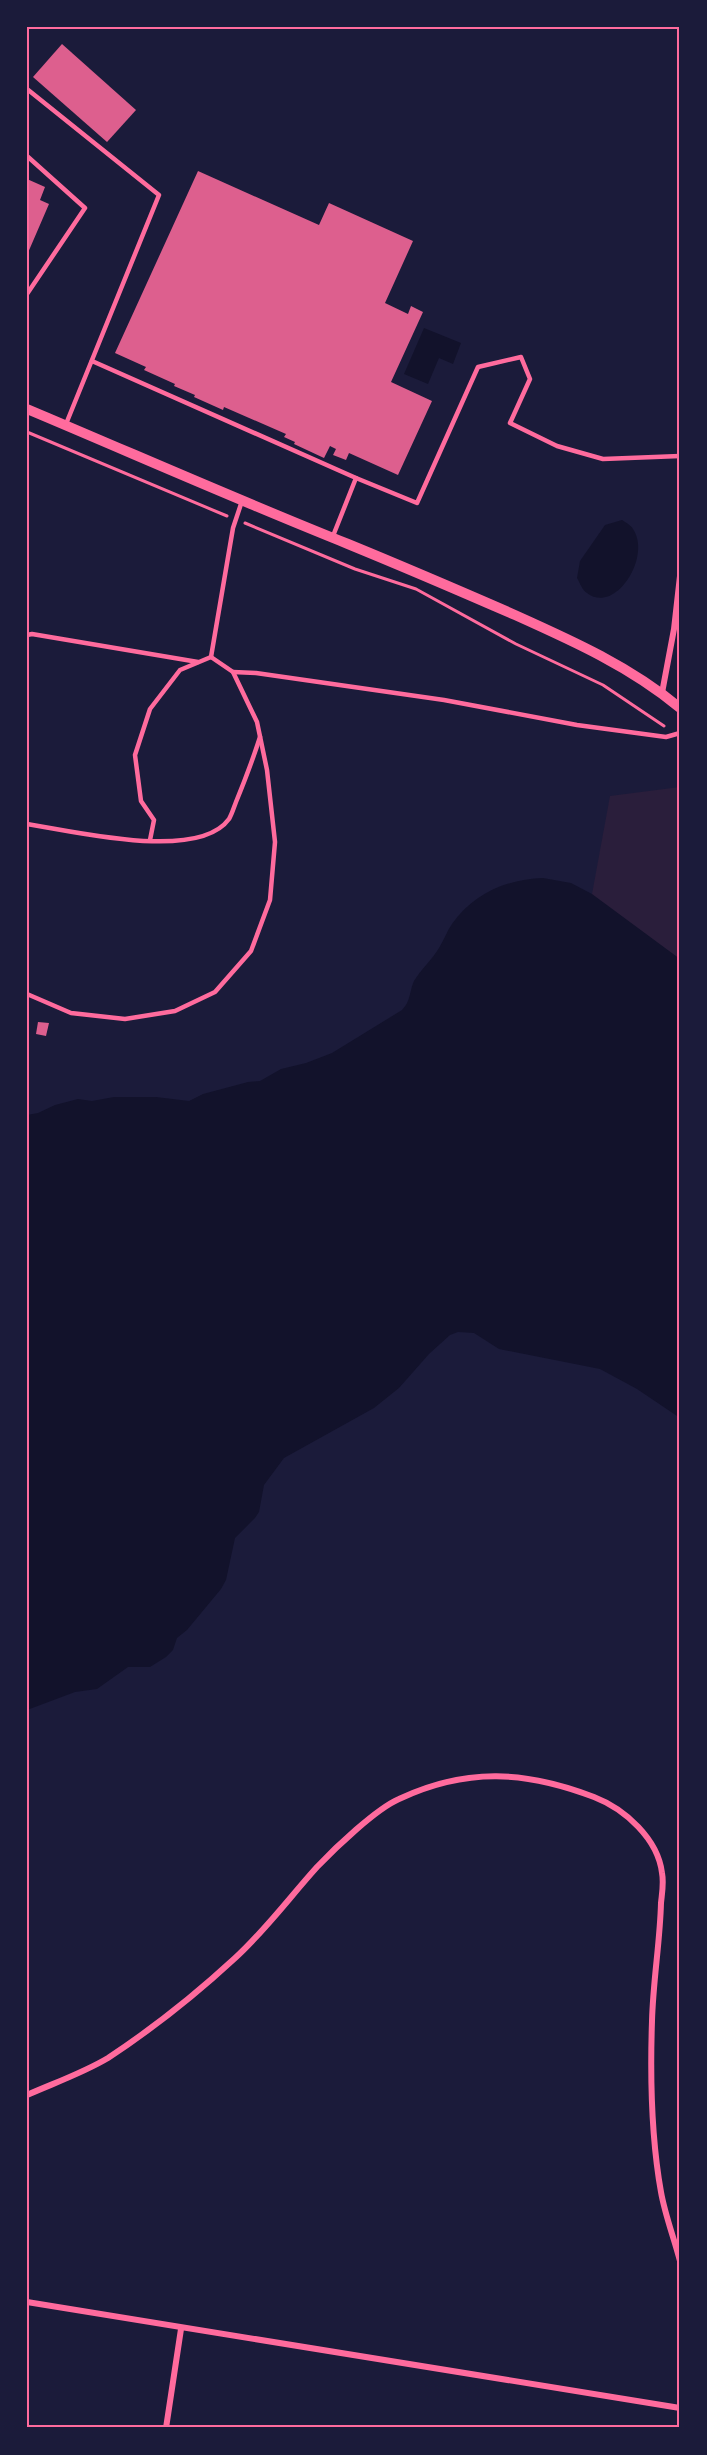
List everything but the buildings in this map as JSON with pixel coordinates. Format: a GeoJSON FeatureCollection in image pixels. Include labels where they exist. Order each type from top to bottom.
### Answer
{"type":"FeatureCollection","features":[{"type":"Feature","properties":{"kind":"street"},"geometry":{"type":"LineString","coordinates":[[27,409],[570,639],[627,671],[662,693],[680,708]]}},
{"type":"Feature","properties":{"kind":"street"},"geometry":{"type":"LineString","coordinates":[[662,693],[674,629],[680,576]]}},
{"type":"Feature","properties":{"kind":"street"},"geometry":{"type":"LineString","coordinates":[[27,2095],[106,2059],[187,1999],[234,1960],[269,1925],[318,1866],[397,1799],[471,1777],[506,1775],[538,1779],[572,1788],[610,1803],[633,1821],[651,1845],[662,1872],[660,1937],[652,2020],[651,2123],[662,2195],[680,2261]]}},
{"type":"Feature","properties":{"kind":"street"},"geometry":{"type":"LineString","coordinates":[[27,2302],[181,2329],[680,2408]]}},
{"type":"Feature","properties":{"kind":"street"},"geometry":{"type":"LineString","coordinates":[[166,2428],[181,2329]]}},
{"type":"Feature","properties":{"kind":"lane"},"geometry":{"type":"LineString","coordinates":[[27,89],[159,195],[66,425]]}},
{"type":"Feature","properties":{"kind":"lane"},"geometry":{"type":"LineString","coordinates":[[27,156],[85,208],[27,294]]}},
{"type":"Feature","properties":{"kind":"lane"},"geometry":{"type":"LineString","coordinates":[[92,361],[417,503],[478,367],[521,357],[530,379],[510,423],[557,446],[603,459],[680,456]]}},
{"type":"Feature","properties":{"kind":"lane"},"geometry":{"type":"LineString","coordinates":[[332,538],[356,478]]}},
{"type":"Feature","properties":{"kind":"lane"},"geometry":{"type":"LineString","coordinates":[[211,657],[235,519],[243,501]]}},
{"type":"Feature","properties":{"kind":"lane"},"geometry":{"type":"LineString","coordinates":[[27,635],[198,662]]}},
{"type":"Feature","properties":{"kind":"lane"},"geometry":{"type":"LineString","coordinates":[[150,840],[154,820],[141,801],[135,754],[150,709],[180,670],[211,657]]}},
{"type":"Feature","properties":{"kind":"lane"},"geometry":{"type":"LineString","coordinates":[[27,994],[71,1013],[125,1019],[175,1011],[215,992],[250,951],[270,900],[275,842],[267,770],[257,722],[233,672],[211,657]]}},
{"type":"Feature","properties":{"kind":"lane"},"geometry":{"type":"LineString","coordinates":[[233,672],[256,673],[432,698],[576,725],[666,737],[677,734]]}},
{"type":"Feature","properties":{"kind":"lane"},"geometry":{"type":"LineString","coordinates":[[27,824],[131,840],[177,843],[207,836],[229,819],[260,736]]}},
{"type":"Feature","properties":{"kind":"path"},"geometry":{"type":"LineString","coordinates":[[27,432],[355,569],[417,589],[516,644],[603,685],[677,734]]}},
{"type":"Feature","properties":{"kind":"shaded area"},"geometry":{"type":"Polygon","coordinates":[[[424,328],[461,343],[453,364],[439,358],[428,384],[404,374],[424,328]]]}},
{"type":"Feature","properties":{"kind":"shaded area"},"geometry":{"type":"Polygon","coordinates":[[[622,520],[632,528],[638,541],[638,554],[634,567],[628,580],[619,590],[609,596],[598,598],[585,592],[577,578],[580,561],[605,525],[622,520]]]}},
{"type":"Feature","properties":{"kind":"shaded area"},"geometry":{"type":"Polygon","coordinates":[[[680,787],[680,1116],[592,894],[610,796],[680,787]]]}},
{"type":"Feature","properties":{"kind":"shaded area"},"geometry":{"type":"Polygon","coordinates":[[[543,878],[571,883],[592,894],[680,959],[680,1418],[637,1389],[600,1369],[499,1349],[474,1333],[458,1332],[450,1335],[429,1354],[399,1388],[374,1408],[284,1458],[264,1485],[259,1512],[235,1538],[226,1580],[221,1589],[187,1630],[177,1638],[173,1650],[166,1657],[150,1667],[128,1667],[97,1689],[75,1692],[27,1710],[27,1115],[78,1099],[92,1101],[114,1097],[156,1097],[189,1101],[203,1094],[260,1081],[281,1069],[332,1053],[402,1010],[407,1003],[414,981],[436,952],[460,913],[470,904],[504,885],[543,878]]]}}]}
